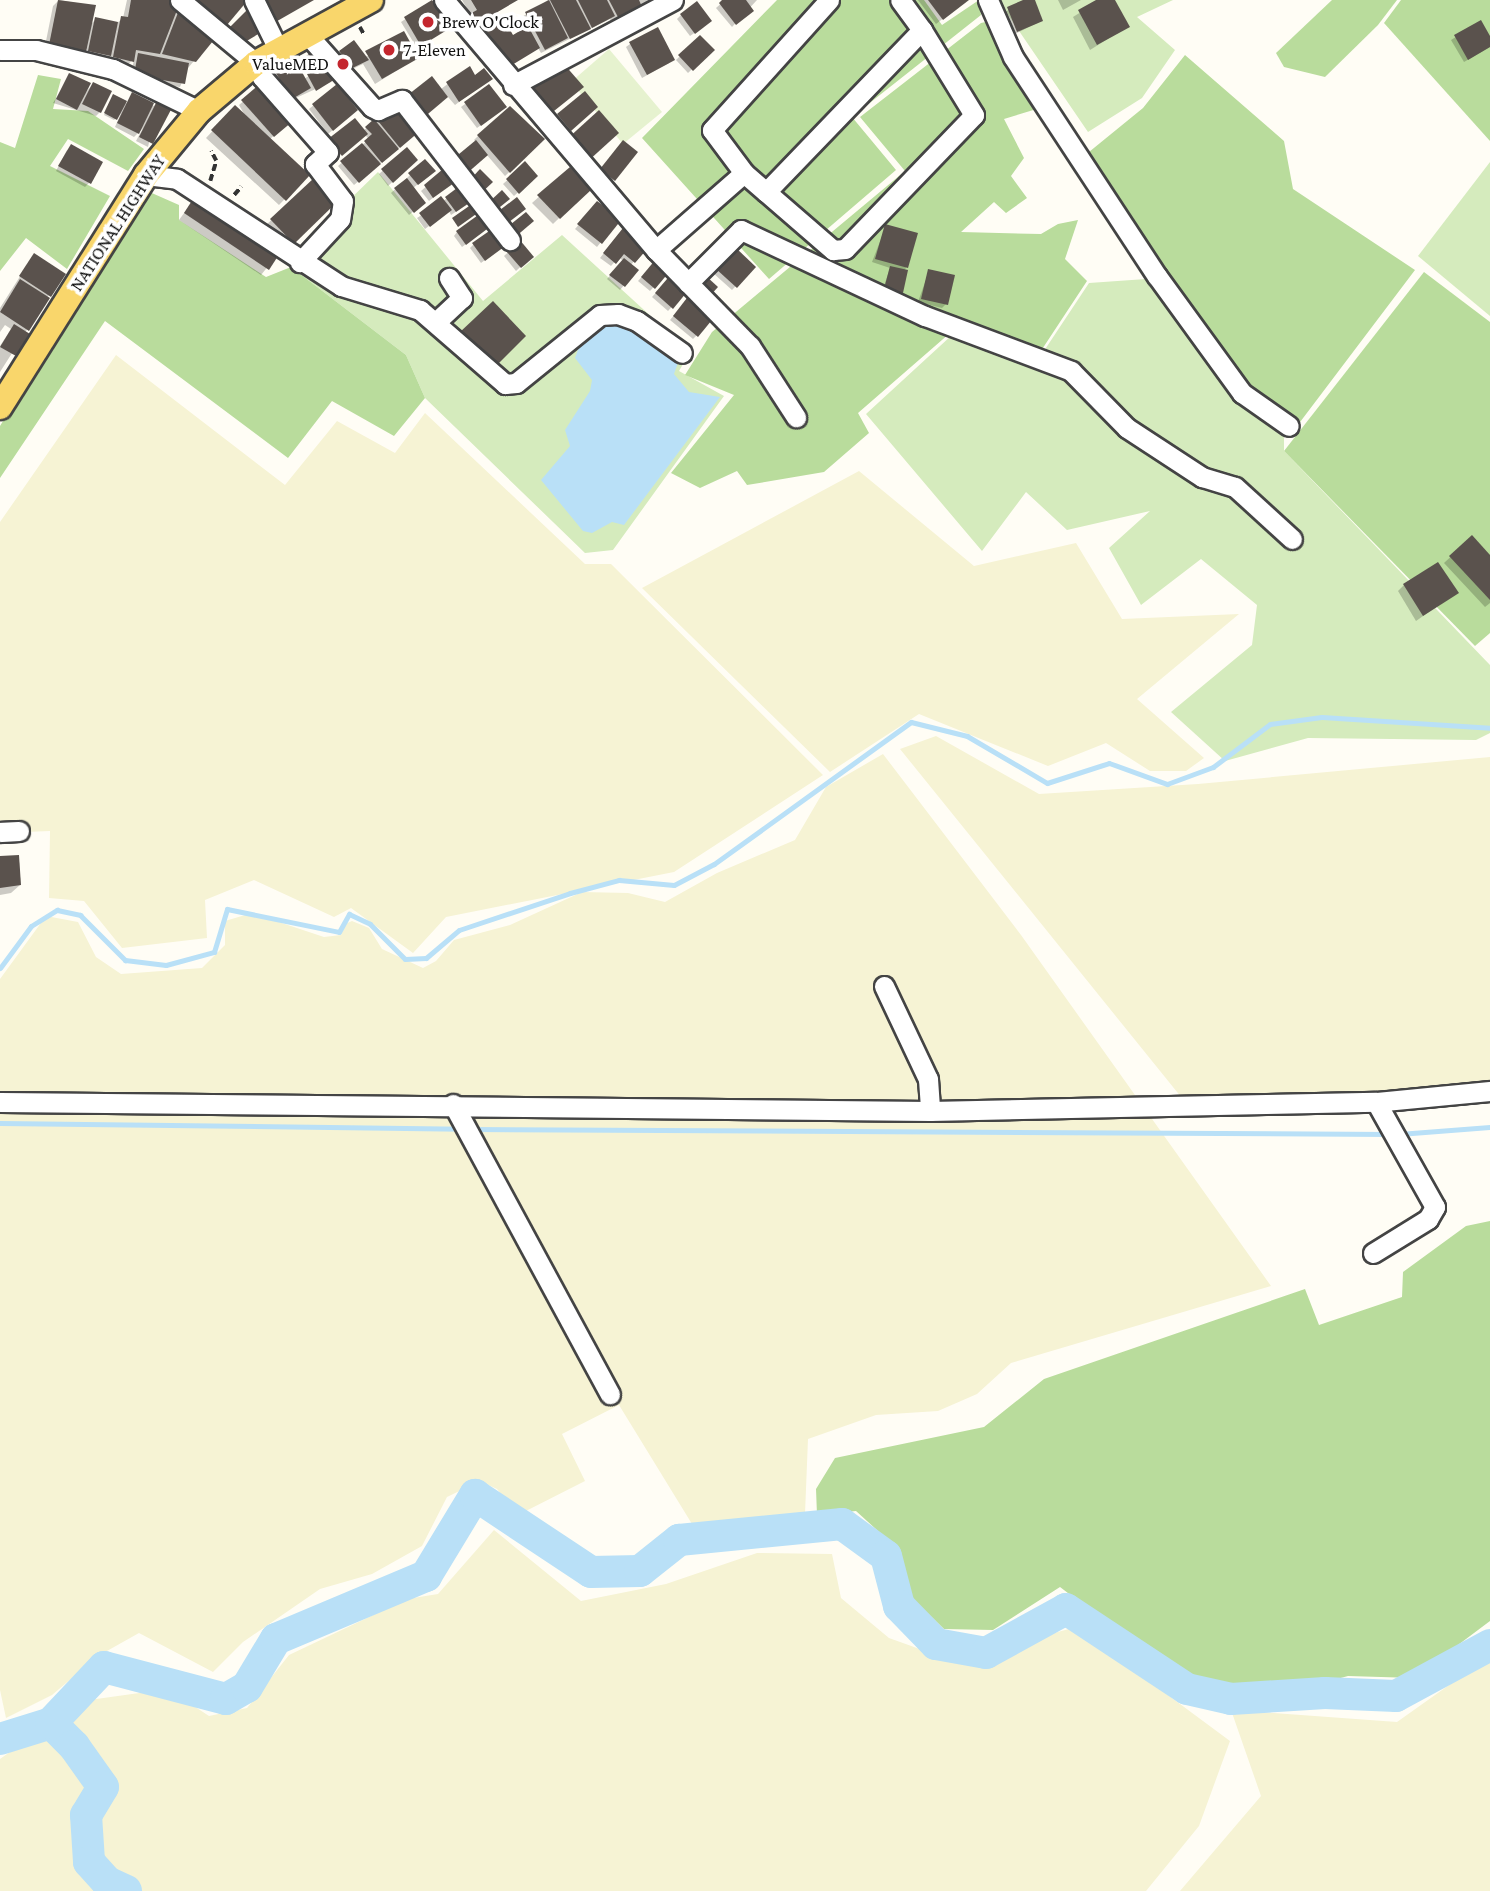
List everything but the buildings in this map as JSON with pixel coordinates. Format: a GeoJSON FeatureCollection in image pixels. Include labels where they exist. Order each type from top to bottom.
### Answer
{"type":"FeatureCollection","features":[{"type":"Feature","properties":{"kind":"main road","name":"NATIONAL HIGHWAY"},"geometry":{"type":"LineString","coordinates":[[0,407],[146,175],[199,111],[256,62],[371,0]]}},
{"type":"Feature","properties":{"kind":"street"},"geometry":{"type":"LineString","coordinates":[[180,0],[256,62],[262,77],[328,152],[315,164],[343,201],[340,219],[300,262]]}},
{"type":"Feature","properties":{"kind":"street"},"geometry":{"type":"LineString","coordinates":[[254,0],[278,49]]}},
{"type":"Feature","properties":{"kind":"street"},"geometry":{"type":"LineString","coordinates":[[444,0],[513,85],[656,250],[750,346],[796,417]]}},
{"type":"Feature","properties":{"kind":"street"},"geometry":{"type":"LineString","coordinates":[[513,85],[673,0]]}},
{"type":"Feature","properties":{"kind":"street"},"geometry":{"type":"LineString","coordinates":[[830,0],[715,122],[714,136],[744,173],[833,250],[845,249],[974,115],[922,30],[900,0]]}},
{"type":"Feature","properties":{"kind":"street"},"geometry":{"type":"LineString","coordinates":[[988,0],[1013,57],[1157,276],[1242,393],[1289,426]]}},
{"type":"Feature","properties":{"kind":"street"},"geometry":{"type":"LineString","coordinates":[[766,192],[922,30]]}},
{"type":"Feature","properties":{"kind":"street"},"geometry":{"type":"LineString","coordinates":[[306,33],[372,107],[378,110],[401,100],[510,240]]}},
{"type":"Feature","properties":{"kind":"street"},"geometry":{"type":"LineString","coordinates":[[0,50],[36,50],[113,69],[199,111]]}},
{"type":"Feature","properties":{"kind":"street"},"geometry":{"type":"LineString","coordinates":[[656,250],[744,173]]}},
{"type":"Feature","properties":{"kind":"street"},"geometry":{"type":"LineString","coordinates":[[146,175],[177,179],[300,262],[341,286],[419,310],[437,321],[505,384],[516,383],[600,314],[618,314],[637,321],[682,353]]}},
{"type":"Feature","properties":{"kind":"street"},"geometry":{"type":"LineString","coordinates":[[688,283],[741,230],[926,316],[1071,371],[1127,428],[1202,477],[1235,487],[1292,539]]}},
{"type":"Feature","properties":{"kind":"street"},"geometry":{"type":"LineString","coordinates":[[437,321],[462,298],[449,278]]}},
{"type":"Feature","properties":{"kind":"street"},"geometry":{"type":"LineString","coordinates":[[884,986],[928,1079],[930,1111]]}},
{"type":"Feature","properties":{"kind":"street"},"geometry":{"type":"LineString","coordinates":[[0,1102],[453,1104],[930,1111],[1378,1106],[1490,1091]]}},
{"type":"Feature","properties":{"kind":"street"},"geometry":{"type":"LineString","coordinates":[[453,1104],[610,1394]]}},
{"type":"Feature","properties":{"kind":"street"},"geometry":{"type":"LineString","coordinates":[[1373,1253],[1428,1219],[1435,1207],[1378,1106]]}},
{"type":"Feature","properties":{"kind":"path"},"geometry":{"type":"LineString","coordinates":[[205,196],[216,161],[211,151]]}},
{"type":"Feature","properties":{"kind":"shaded area"},"geometry":{"type":"Polygon","coordinates":[[[116,355],[285,485],[337,421],[395,453],[425,413],[585,564],[611,564],[823,775],[674,872],[446,917],[413,953],[351,908],[334,917],[254,880],[205,900],[207,938],[122,948],[84,901],[49,898],[50,831],[0,833],[0,522],[116,355]]]}},
{"type":"Feature","properties":{"kind":"shaded area"},"geometry":{"type":"Polygon","coordinates":[[[859,471],[974,566],[1076,543],[1122,619],[1239,614],[1137,699],[1204,758],[1186,771],[1150,771],[1106,743],[1048,766],[919,714],[830,772],[642,588],[859,471]]]}},
{"type":"Feature","properties":{"kind":"shaded area"},"geometry":{"type":"Polygon","coordinates":[[[936,736],[1039,794],[1198,784],[1490,757],[1490,1100],[1194,1113],[900,749],[936,736]]]}},
{"type":"Feature","properties":{"kind":"shaded area"},"geometry":{"type":"Polygon","coordinates":[[[883,754],[1021,935],[1271,1286],[1011,1363],[977,1394],[938,1411],[876,1415],[808,1439],[805,1514],[692,1524],[619,1405],[562,1434],[585,1481],[518,1515],[497,1489],[480,1481],[447,1497],[422,1546],[372,1574],[320,1589],[243,1642],[213,1672],[139,1633],[98,1656],[52,1695],[6,1718],[0,1690],[0,979],[46,916],[78,922],[96,957],[121,974],[202,968],[225,945],[225,921],[252,913],[324,937],[341,935],[345,924],[352,921],[369,928],[382,949],[423,968],[436,961],[454,940],[510,925],[582,892],[628,893],[665,902],[717,873],[795,840],[826,787],[883,754]]]}},
{"type":"Feature","properties":{"kind":"shaded area"},"geometry":{"type":"Polygon","coordinates":[[[494,1530],[581,1601],[666,1584],[757,1553],[832,1554],[841,1598],[889,1638],[953,1661],[1076,1627],[1230,1741],[1199,1826],[1146,1891],[0,1891],[0,1759],[82,1701],[168,1689],[209,1716],[247,1708],[289,1655],[407,1599],[438,1594],[494,1530]]]}},
{"type":"Feature","properties":{"kind":"shaded area"},"geometry":{"type":"Polygon","coordinates":[[[1490,1656],[1490,1891],[1180,1891],[1261,1796],[1231,1710],[1397,1722],[1490,1656]]]}},
{"type":"Feature","properties":{"kind":"green space"},"geometry":{"type":"Polygon","coordinates":[[[777,0],[924,0],[942,25],[979,0],[981,15],[852,117],[896,170],[769,279],[642,138],[777,0]]]}},
{"type":"Feature","properties":{"kind":"green space"},"geometry":{"type":"Polygon","coordinates":[[[998,0],[1173,0],[1137,17],[1175,50],[1142,98],[1088,132],[998,0]]]}},
{"type":"Feature","properties":{"kind":"green space"},"geometry":{"type":"Polygon","coordinates":[[[1332,0],[1397,0],[1378,25],[1325,77],[1284,67],[1276,53],[1332,0]]]}},
{"type":"Feature","properties":{"kind":"green space"},"geometry":{"type":"Polygon","coordinates":[[[1401,0],[1490,0],[1490,141],[1384,23],[1401,0]]]}},
{"type":"Feature","properties":{"kind":"green space"},"geometry":{"type":"Polygon","coordinates":[[[990,21],[1040,108],[1004,119],[1024,158],[1011,176],[1027,198],[1006,213],[994,202],[961,232],[1041,234],[1058,224],[1078,220],[1065,259],[1087,281],[1031,366],[950,333],[858,413],[869,433],[824,472],[747,485],[737,471],[700,488],[671,473],[734,395],[685,375],[712,332],[905,171],[860,117],[981,23],[990,21]]]}},
{"type":"Feature","properties":{"kind":"green space"},"geometry":{"type":"Polygon","coordinates":[[[609,49],[662,112],[623,144],[571,82],[609,49]]]}},
{"type":"Feature","properties":{"kind":"green space"},"geometry":{"type":"Polygon","coordinates":[[[1185,55],[1284,141],[1293,189],[1415,270],[1288,438],[1133,257],[1081,174],[1089,152],[1143,108],[1185,55]]]}},
{"type":"Feature","properties":{"kind":"green space"},"geometry":{"type":"Polygon","coordinates":[[[38,75],[61,79],[53,109],[88,111],[144,149],[128,171],[68,139],[50,166],[110,196],[67,269],[26,238],[0,271],[0,142],[15,148],[38,75]]]}},
{"type":"Feature","properties":{"kind":"green space"},"geometry":{"type":"Polygon","coordinates":[[[1490,162],[1490,316],[1418,256],[1490,162]]]}},
{"type":"Feature","properties":{"kind":"green space"},"geometry":{"type":"Polygon","coordinates":[[[378,172],[483,301],[562,235],[690,352],[679,371],[724,396],[613,550],[585,553],[425,398],[406,355],[291,267],[307,241],[378,172]]]}},
{"type":"Feature","properties":{"kind":"green space"},"geometry":{"type":"Polygon","coordinates":[[[145,190],[179,205],[179,220],[266,277],[291,267],[406,355],[425,398],[394,436],[332,401],[288,458],[105,321],[0,478],[0,426],[145,190]]]}},
{"type":"Feature","properties":{"kind":"green space"},"geometry":{"type":"Polygon","coordinates":[[[1424,272],[1490,322],[1490,633],[1475,646],[1284,451],[1424,272]]]}},
{"type":"Feature","properties":{"kind":"green space"},"geometry":{"type":"Polygon","coordinates":[[[1146,279],[1225,384],[1284,435],[1284,451],[1490,665],[1490,733],[1476,740],[1308,738],[1225,761],[1171,712],[1252,645],[1257,605],[1201,559],[1141,605],[1109,548],[1150,511],[1067,530],[1026,492],[982,551],[866,414],[952,335],[1032,369],[1089,283],[1146,279]]]}},
{"type":"Feature","properties":{"kind":"green space"},"geometry":{"type":"Polygon","coordinates":[[[1490,1221],[1490,1621],[1414,1678],[1348,1676],[1282,1694],[1172,1672],[1060,1587],[993,1630],[944,1629],[912,1598],[900,1551],[856,1511],[817,1515],[816,1489],[835,1458],[984,1427],[1044,1379],[1305,1289],[1319,1325],[1402,1297],[1403,1272],[1466,1226],[1490,1221]]]}},
{"type":"Feature","properties":{"kind":"water"},"geometry":{"type":"Polygon","coordinates":[[[612,324],[643,333],[679,360],[674,374],[689,392],[720,397],[624,525],[612,522],[592,533],[583,531],[541,480],[570,446],[565,430],[590,391],[592,380],[575,358],[579,347],[599,328],[612,324]]]}},
{"type":"Feature","properties":{"kind":"waterway"},"geometry":{"type":"LineString","coordinates":[[0,968],[31,926],[57,910],[80,915],[125,960],[166,965],[214,952],[227,909],[339,932],[349,914],[370,924],[405,959],[426,958],[459,930],[570,893],[619,880],[674,885],[714,864],[911,722],[967,736],[1047,783],[1109,763],[1167,784],[1213,767],[1270,724],[1322,717],[1490,728]]}},
{"type":"Feature","properties":{"kind":"waterway"},"geometry":{"type":"LineString","coordinates":[[0,1123],[462,1129]]}},
{"type":"Feature","properties":{"kind":"waterway"},"geometry":{"type":"LineString","coordinates":[[1399,1134],[1490,1127]]}},
{"type":"Feature","properties":{"kind":"waterway"},"geometry":{"type":"LineString","coordinates":[[472,1129],[1389,1134]]}},
{"type":"Feature","properties":{"kind":"waterway"},"geometry":{"type":"LineString","coordinates":[[0,1739],[51,1723],[104,1667],[226,1699],[247,1687],[276,1639],[426,1576],[475,1495],[591,1572],[640,1571],[679,1540],[842,1524],[886,1556],[899,1606],[936,1644],[986,1653],[1066,1609],[1187,1689],[1231,1699],[1325,1693],[1396,1696],[1490,1645]]}},
{"type":"Feature","properties":{"kind":"waterway"},"geometry":{"type":"LineString","coordinates":[[51,1723],[74,1746],[103,1787],[86,1815],[89,1862],[107,1882],[126,1891]]}},
{"type":"Feature","properties":{"kind":"place","name":"Brew O'Clock"},"geometry":{"type":"Point","coordinates":[428,22]}},
{"type":"Feature","properties":{"kind":"place","name":"7-Eleven"},"geometry":{"type":"Point","coordinates":[389,50]}},
{"type":"Feature","properties":{"kind":"place","name":"ValueMED"},"geometry":{"type":"Point","coordinates":[343,64]}}]}
